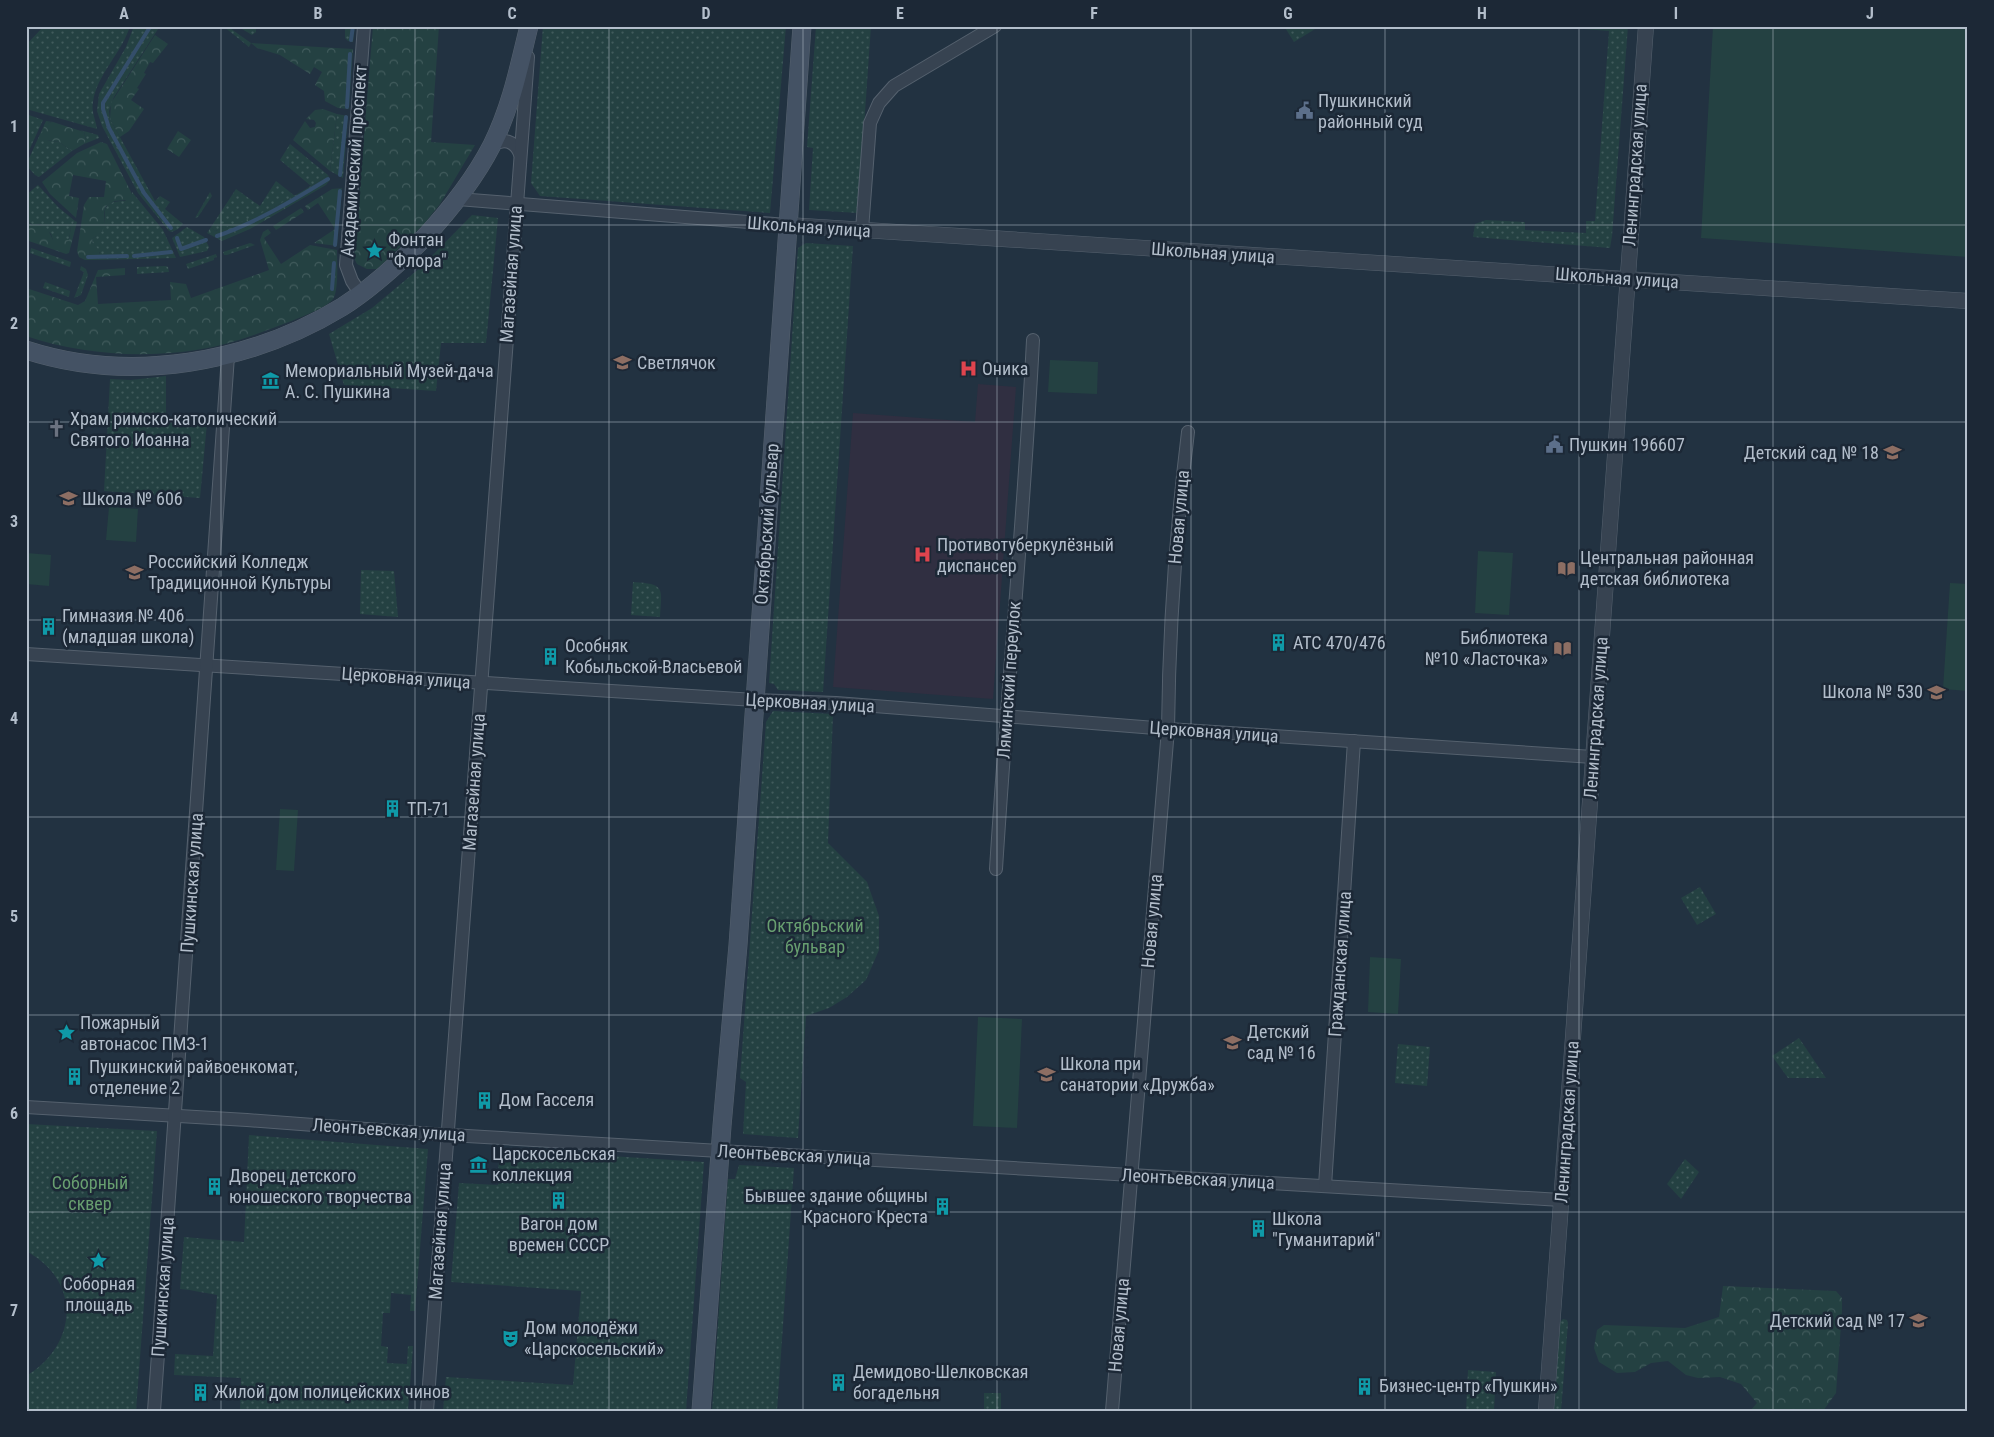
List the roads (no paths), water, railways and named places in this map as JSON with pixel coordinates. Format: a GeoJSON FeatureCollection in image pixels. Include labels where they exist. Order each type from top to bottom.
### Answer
{"type":"FeatureCollection","features":[{"type":"Feature","properties":{"kind":"main road"},"geometry":{"type":"LineString","coordinates":[[26,350],[85,363],[133,366],[200,361],[228,356],[287,335],[344,306],[408,254],[458,199],[492,146],[505,118],[530,26]]}},
{"type":"Feature","properties":{"kind":"main road","name":"Октябрьский бульвар"},"geometry":{"type":"LineString","coordinates":[[701,1411],[720,1151],[738,945],[802,26]]}},
{"type":"Feature","properties":{"kind":"street","name":"Академический проспект"},"geometry":{"type":"LineString","coordinates":[[360,293],[352,281],[346,265],[364,26]]}},
{"type":"Feature","properties":{"kind":"street","name":"Магазейная улица"},"geometry":{"type":"LineString","coordinates":[[427,1411],[446,1135],[482,683],[530,26]]}},
{"type":"Feature","properties":{"kind":"street"},"geometry":{"type":"LineString","coordinates":[[862,230],[870,123],[879,103],[894,86],[995,26]]}},
{"type":"Feature","properties":{"kind":"street","name":"Ленинградская улица"},"geometry":{"type":"LineString","coordinates":[[1546,1411],[1646,26]]}},
{"type":"Feature","properties":{"kind":"street"},"geometry":{"type":"LineString","coordinates":[[492,146],[502,141],[508,141],[514,144],[520,154]]}},
{"type":"Feature","properties":{"kind":"street","name":"Школьная улица"},"geometry":{"type":"LineString","coordinates":[[458,199],[787,225],[1968,301]]}},
{"type":"Feature","properties":{"kind":"street","name":"Ляминский переулок"},"geometry":{"type":"LineString","coordinates":[[996,870],[1005,715],[1033,340]]}},
{"type":"Feature","properties":{"kind":"street","name":"Пушкинская улица"},"geometry":{"type":"LineString","coordinates":[[154,1411],[228,356]]}},
{"type":"Feature","properties":{"kind":"street","name":"Новая улица"},"geometry":{"type":"LineString","coordinates":[[1112,1411],[1168,729],[1171,627],[1179,506],[1188,432]]}},
{"type":"Feature","properties":{"kind":"street","name":"Церковная улица"},"geometry":{"type":"LineString","coordinates":[[26,654],[755,700],[836,703],[1168,729],[1593,757]]}},
{"type":"Feature","properties":{"kind":"street","name":"Гражданская улица"},"geometry":{"type":"LineString","coordinates":[[1325,1186],[1354,741]]}},
{"type":"Feature","properties":{"kind":"street","name":"Леонтьевская улица"},"geometry":{"type":"LineString","coordinates":[[26,1108],[247,1120],[446,1135],[1561,1200]]}},
{"type":"Feature","properties":{"kind":"waterway"},"geometry":{"type":"LineString","coordinates":[[351,40],[353,26]]}},
{"type":"Feature","properties":{"kind":"waterway"},"geometry":{"type":"LineString","coordinates":[[150,27],[103,103],[103,109],[109,128],[144,193],[171,228]]}},
{"type":"Feature","properties":{"kind":"waterway"},"geometry":{"type":"LineString","coordinates":[[347,107],[350,54]]}},
{"type":"Feature","properties":{"kind":"waterway"},"geometry":{"type":"LineString","coordinates":[[340,175],[346,117]]}},
{"type":"Feature","properties":{"kind":"waterway"},"geometry":{"type":"LineString","coordinates":[[217,236],[260,218],[328,179]]}},
{"type":"Feature","properties":{"kind":"waterway"},"geometry":{"type":"LineString","coordinates":[[335,245],[340,191]]}},
{"type":"Feature","properties":{"kind":"waterway"},"geometry":{"type":"LineString","coordinates":[[177,238],[181,249],[206,240]]}},
{"type":"Feature","properties":{"kind":"waterway"},"geometry":{"type":"LineString","coordinates":[[134,256],[171,252]]}},
{"type":"Feature","properties":{"kind":"waterway"},"geometry":{"type":"LineString","coordinates":[[88,257],[127,256]]}},
{"type":"Feature","properties":{"kind":"waterway"},"geometry":{"type":"LineString","coordinates":[[332,289],[334,263]]}},
{"type":"Feature","properties":{"kind":"place","name":"Пушкинский районный суд"},"geometry":{"type":"Point","coordinates":[1304,111]}},
{"type":"Feature","properties":{"kind":"place","name":"Фонтан \"Флора\""},"geometry":{"type":"Point","coordinates":[374,250]}},
{"type":"Feature","properties":{"kind":"place","name":"Светлячок"},"geometry":{"type":"Point","coordinates":[623,363]}},
{"type":"Feature","properties":{"kind":"place","name":"Оника"},"geometry":{"type":"Point","coordinates":[968,369]}},
{"type":"Feature","properties":{"kind":"place","name":"Мемориальный Музей-дача А. С. Пушкина"},"geometry":{"type":"Point","coordinates":[271,381]}},
{"type":"Feature","properties":{"kind":"place","name":"Храм римско-католический Святого Иоанна"},"geometry":{"type":"Point","coordinates":[56,429]}},
{"type":"Feature","properties":{"kind":"place","name":"Пушкин 196607"},"geometry":{"type":"Point","coordinates":[1555,445]}},
{"type":"Feature","properties":{"kind":"place","name":"Детский сад № 18"},"geometry":{"type":"Point","coordinates":[1893,453]}},
{"type":"Feature","properties":{"kind":"place","name":"Школа № 606"},"geometry":{"type":"Point","coordinates":[68,499]}},
{"type":"Feature","properties":{"kind":"place","name":"Противотуберкулёзный диспансер"},"geometry":{"type":"Point","coordinates":[923,555]}},
{"type":"Feature","properties":{"kind":"place","name":"Центральная районная детская библиотека"},"geometry":{"type":"Point","coordinates":[1566,568]}},
{"type":"Feature","properties":{"kind":"place","name":"Российский Колледж Традиционной Культуры"},"geometry":{"type":"Point","coordinates":[134,572]}},
{"type":"Feature","properties":{"kind":"place","name":"Гимназия № 406 (младшая школа)"},"geometry":{"type":"Point","coordinates":[48,626]}},
{"type":"Feature","properties":{"kind":"place","name":"АТС 470/476"},"geometry":{"type":"Point","coordinates":[1279,643]}},
{"type":"Feature","properties":{"kind":"place","name":"Библиотека №10 «Ласточка»"},"geometry":{"type":"Point","coordinates":[1562,648]}},
{"type":"Feature","properties":{"kind":"place","name":"Особняк Кобыльской-Власьевой"},"geometry":{"type":"Point","coordinates":[551,656]}},
{"type":"Feature","properties":{"kind":"place","name":"Школа № 530"},"geometry":{"type":"Point","coordinates":[1937,692]}},
{"type":"Feature","properties":{"kind":"place","name":"ТП-71"},"geometry":{"type":"Point","coordinates":[393,809]}},
{"type":"Feature","properties":{"kind":"place","name":"Пожарный автонасос ПМЗ-1"},"geometry":{"type":"Point","coordinates":[66,1033]}},
{"type":"Feature","properties":{"kind":"place","name":"Детский сад № 16"},"geometry":{"type":"Point","coordinates":[1233,1042]}},
{"type":"Feature","properties":{"kind":"place","name":"Школа при санатории «Дружба»"},"geometry":{"type":"Point","coordinates":[1046,1074]}},
{"type":"Feature","properties":{"kind":"place","name":"Пушкинский райвоенкомат, отделение 2"},"geometry":{"type":"Point","coordinates":[75,1077]}},
{"type":"Feature","properties":{"kind":"place","name":"Дом Гасселя"},"geometry":{"type":"Point","coordinates":[485,1100]}},
{"type":"Feature","properties":{"kind":"place","name":"Царскосельская коллекция"},"geometry":{"type":"Point","coordinates":[478,1164]}},
{"type":"Feature","properties":{"kind":"place","name":"Дворец детского юношеского творчества"},"geometry":{"type":"Point","coordinates":[215,1186]}},
{"type":"Feature","properties":{"kind":"place","name":"Вагон дом времен СССР"},"geometry":{"type":"Point","coordinates":[559,1201]}},
{"type":"Feature","properties":{"kind":"place","name":"Бывшее здание общины Красного Креста"},"geometry":{"type":"Point","coordinates":[942,1206]}},
{"type":"Feature","properties":{"kind":"place","name":"Школа \"Гуманитарий\""},"geometry":{"type":"Point","coordinates":[1258,1229]}},
{"type":"Feature","properties":{"kind":"place","name":"Соборная площадь"},"geometry":{"type":"Point","coordinates":[99,1261]}},
{"type":"Feature","properties":{"kind":"place","name":"Детский сад № 17"},"geometry":{"type":"Point","coordinates":[1919,1321]}},
{"type":"Feature","properties":{"kind":"place","name":"Дом молодёжи «Царскосельский»"},"geometry":{"type":"Point","coordinates":[510,1338]}},
{"type":"Feature","properties":{"kind":"place","name":"Демидово-Шелковская богадельня"},"geometry":{"type":"Point","coordinates":[839,1382]}},
{"type":"Feature","properties":{"kind":"place","name":"Бизнес-центр «Пушкин»"},"geometry":{"type":"Point","coordinates":[1365,1386]}},
{"type":"Feature","properties":{"kind":"place","name":"Жилой дом полицейских чинов"},"geometry":{"type":"Point","coordinates":[200,1392]}},
{"type":"Feature","properties":{"kind":"park label","name":"Соборный сквер"},"geometry":{"type":"Point","coordinates":[90,1193]}}]}
